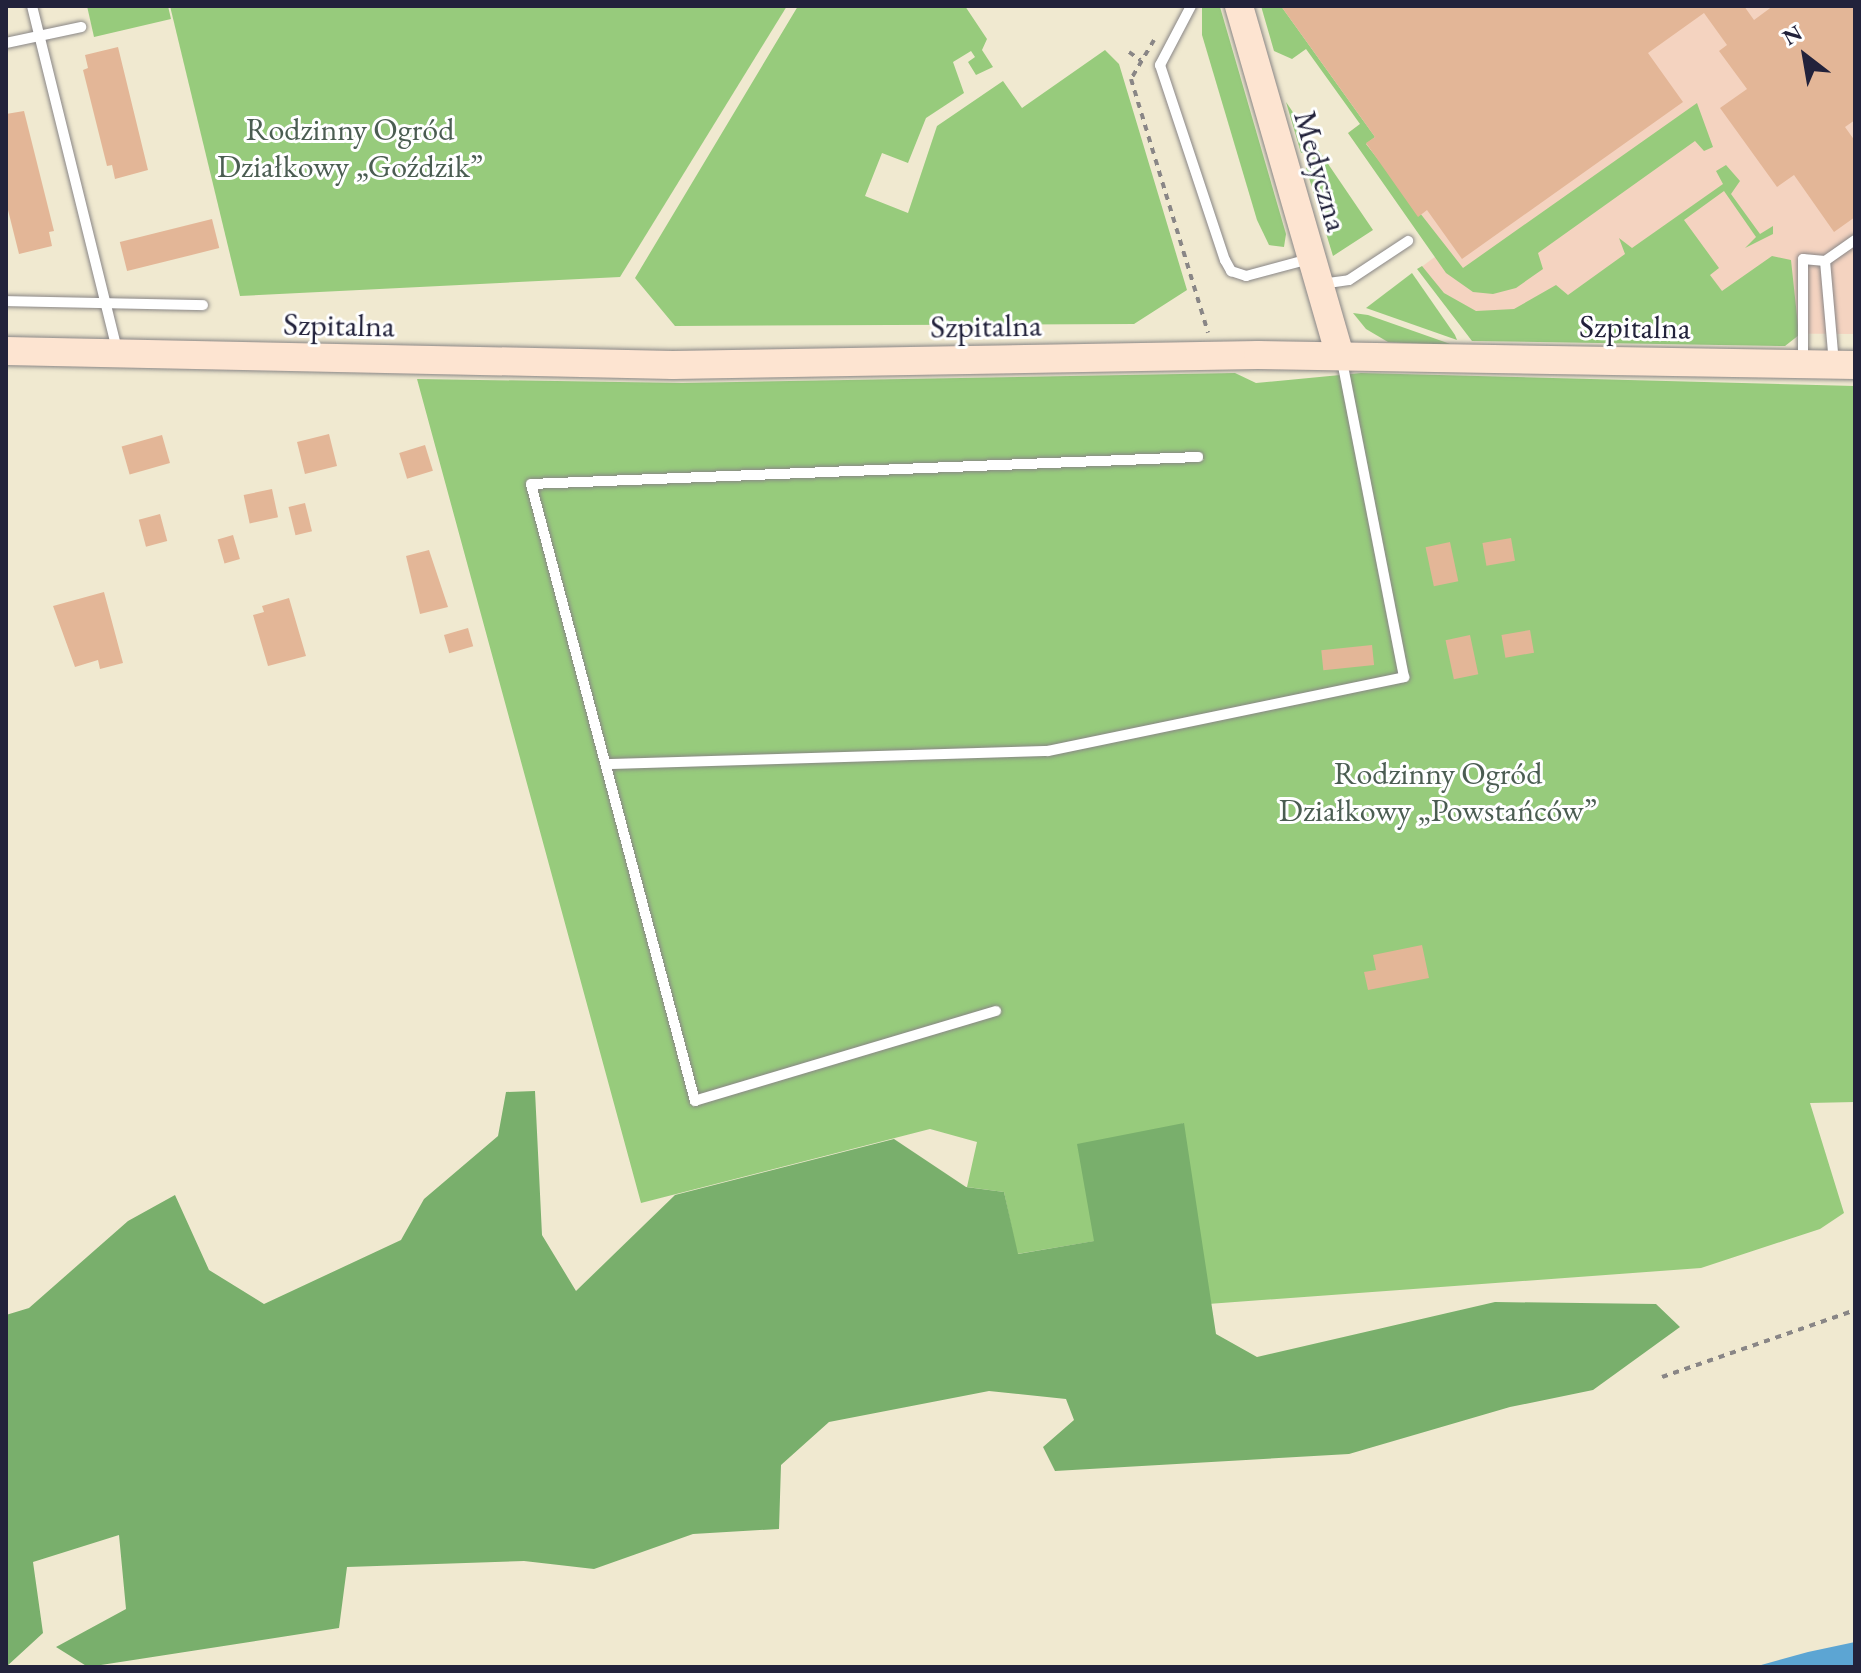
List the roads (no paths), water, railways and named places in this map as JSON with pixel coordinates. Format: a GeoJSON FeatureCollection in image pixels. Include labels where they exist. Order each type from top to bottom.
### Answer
{"type":"FeatureCollection","features":[{"type":"Feature","properties":{"kind":"street","name":"Medyczna"},"geometry":{"type":"LineString","coordinates":[[1239,6],[1340,355]]}},
{"type":"Feature","properties":{"kind":"street","name":"Szpitalna"},"geometry":{"type":"LineString","coordinates":[[6,351],[673,365],[1340,355],[1845,365]]}},
{"type":"Feature","properties":{"kind":"lane"},"geometry":{"type":"LineString","coordinates":[[32,6],[118,354]]}},
{"type":"Feature","properties":{"kind":"lane"},"geometry":{"type":"LineString","coordinates":[[1191,6],[1160,65],[1231,271],[1246,276],[1315,271],[1349,280],[1408,241]]}},
{"type":"Feature","properties":{"kind":"lane"},"geometry":{"type":"LineString","coordinates":[[6,43],[81,27]]}},
{"type":"Feature","properties":{"kind":"lane"},"geometry":{"type":"LineString","coordinates":[[1802,364],[1803,259],[1825,261],[1855,240]]}},
{"type":"Feature","properties":{"kind":"lane"},"geometry":{"type":"LineString","coordinates":[[1825,261],[1845,365]]}},
{"type":"Feature","properties":{"kind":"lane"},"geometry":{"type":"LineString","coordinates":[[6,301],[203,305]]}},
{"type":"Feature","properties":{"kind":"lane"},"geometry":{"type":"LineString","coordinates":[[608,764],[1048,751],[1404,677],[1340,355]]}},
{"type":"Feature","properties":{"kind":"lane"},"geometry":{"type":"LineString","coordinates":[[996,1011],[695,1101],[608,764],[531,484],[1198,457]]}},
{"type":"Feature","properties":{"kind":"water"},"geometry":{"type":"Polygon","coordinates":[[[1855,1642],[1855,1667],[1754,1667],[1808,1652],[1855,1642]]]}},
{"type":"Feature","properties":{"kind":"park label","name":"Rodzinny Ogród Działkowy „Goździk”"},"geometry":{"type":"Point","coordinates":[350,148]}},
{"type":"Feature","properties":{"kind":"park label","name":"Rodzinny Ogród Działkowy „Powstańców”"},"geometry":{"type":"Point","coordinates":[1438,792]}}]}
